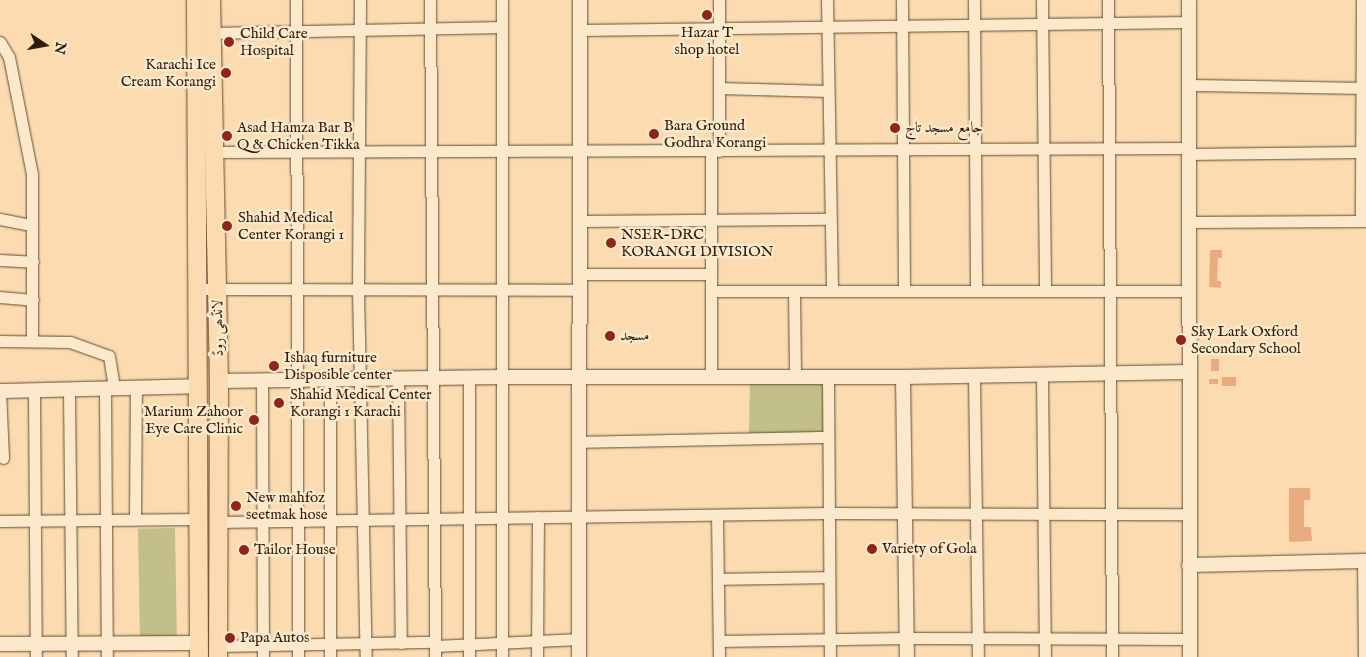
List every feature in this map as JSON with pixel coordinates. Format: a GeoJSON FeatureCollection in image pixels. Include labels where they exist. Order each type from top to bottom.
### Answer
{"type":"FeatureCollection","features":[{"type":"Feature","properties":{"kind":"main road","name":"لانڈھی روڈ"},"geometry":{"type":"LineString","coordinates":[[196,0],[200,519],[199,650]]}},
{"type":"Feature","properties":{"kind":"main road","name":"لانڈھی روڈ"},"geometry":{"type":"LineString","coordinates":[[211,0],[218,381],[218,651]]}},
{"type":"Feature","properties":{"kind":"street"},"geometry":{"type":"LineString","coordinates":[[296,0],[298,657]]}},
{"type":"Feature","properties":{"kind":"street"},"geometry":{"type":"LineString","coordinates":[[360,0],[358,290],[362,378],[366,657]]}},
{"type":"Feature","properties":{"kind":"street"},"geometry":{"type":"LineString","coordinates":[[430,0],[435,648]]}},
{"type":"Feature","properties":{"kind":"street"},"geometry":{"type":"LineString","coordinates":[[502,0],[502,657]]}},
{"type":"Feature","properties":{"kind":"street"},"geometry":{"type":"LineString","coordinates":[[579,657],[580,0]]}},
{"type":"Feature","properties":{"kind":"street"},"geometry":{"type":"LineString","coordinates":[[711,377],[711,220],[719,88],[720,0]]}},
{"type":"Feature","properties":{"kind":"street"},"geometry":{"type":"LineString","coordinates":[[827,0],[832,291]]}},
{"type":"Feature","properties":{"kind":"street"},"geometry":{"type":"LineString","coordinates":[[902,0],[904,291]]}},
{"type":"Feature","properties":{"kind":"street"},"geometry":{"type":"LineString","coordinates":[[974,0],[976,291]]}},
{"type":"Feature","properties":{"kind":"street"},"geometry":{"type":"LineString","coordinates":[[1042,0],[1045,291]]}},
{"type":"Feature","properties":{"kind":"street"},"geometry":{"type":"LineString","coordinates":[[1108,0],[1112,657]]}},
{"type":"Feature","properties":{"kind":"street"},"geometry":{"type":"LineString","coordinates":[[1188,0],[1190,657]]}},
{"type":"Feature","properties":{"kind":"street"},"geometry":{"type":"LineString","coordinates":[[1189,222],[1364,221],[1362,152],[1364,27],[1362,0]]}},
{"type":"Feature","properties":{"kind":"street"},"geometry":{"type":"LineString","coordinates":[[580,30],[1188,22]]}},
{"type":"Feature","properties":{"kind":"street"},"geometry":{"type":"LineString","coordinates":[[211,33],[360,28],[502,27]]}},
{"type":"Feature","properties":{"kind":"street"},"geometry":{"type":"LineString","coordinates":[[0,42],[9,57],[32,174],[32,340]]}},
{"type":"Feature","properties":{"kind":"street"},"geometry":{"type":"LineString","coordinates":[[1189,85],[1364,88]]}},
{"type":"Feature","properties":{"kind":"street"},"geometry":{"type":"LineString","coordinates":[[719,88],[828,91]]}},
{"type":"Feature","properties":{"kind":"street"},"geometry":{"type":"LineString","coordinates":[[213,152],[1110,149],[1362,152]]}},
{"type":"Feature","properties":{"kind":"street"},"geometry":{"type":"LineString","coordinates":[[580,221],[830,218]]}},
{"type":"Feature","properties":{"kind":"street"},"geometry":{"type":"LineString","coordinates":[[0,219],[32,225]]}},
{"type":"Feature","properties":{"kind":"street"},"geometry":{"type":"LineString","coordinates":[[0,260],[33,262]]}},
{"type":"Feature","properties":{"kind":"street"},"geometry":{"type":"LineString","coordinates":[[580,274],[711,274]]}},
{"type":"Feature","properties":{"kind":"street"},"geometry":{"type":"LineString","coordinates":[[198,289],[580,290]]}},
{"type":"Feature","properties":{"kind":"street"},"geometry":{"type":"LineString","coordinates":[[794,290],[795,376]]}},
{"type":"Feature","properties":{"kind":"street"},"geometry":{"type":"LineString","coordinates":[[711,291],[1189,291]]}},
{"type":"Feature","properties":{"kind":"street"},"geometry":{"type":"LineString","coordinates":[[0,297],[33,300]]}},
{"type":"Feature","properties":{"kind":"street"},"geometry":{"type":"LineString","coordinates":[[0,341],[70,342],[109,356],[110,389],[106,519],[107,650]]}},
{"type":"Feature","properties":{"kind":"street"},"geometry":{"type":"LineString","coordinates":[[218,381],[468,377],[903,377],[1189,372]]}},
{"type":"Feature","properties":{"kind":"street"},"geometry":{"type":"LineString","coordinates":[[1042,375],[1045,657]]}},
{"type":"Feature","properties":{"kind":"street"},"geometry":{"type":"LineString","coordinates":[[974,376],[978,657]]}},
{"type":"Feature","properties":{"kind":"street"},"geometry":{"type":"LineString","coordinates":[[468,377],[469,657]]}},
{"type":"Feature","properties":{"kind":"street"},"geometry":{"type":"LineString","coordinates":[[828,377],[830,657]]}},
{"type":"Feature","properties":{"kind":"street"},"geometry":{"type":"LineString","coordinates":[[903,377],[907,657]]}},
{"type":"Feature","properties":{"kind":"street"},"geometry":{"type":"LineString","coordinates":[[398,378],[401,643]]}},
{"type":"Feature","properties":{"kind":"street"},"geometry":{"type":"LineString","coordinates":[[330,379],[330,657]]}},
{"type":"Feature","properties":{"kind":"street"},"geometry":{"type":"LineString","coordinates":[[262,380],[263,657]]}},
{"type":"Feature","properties":{"kind":"street"},"geometry":{"type":"LineString","coordinates":[[3,458],[0,391],[34,392],[199,386]]}},
{"type":"Feature","properties":{"kind":"street"},"geometry":{"type":"LineString","coordinates":[[135,519],[136,388]]}},
{"type":"Feature","properties":{"kind":"street"},"geometry":{"type":"LineString","coordinates":[[69,390],[72,650]]}},
{"type":"Feature","properties":{"kind":"street"},"geometry":{"type":"LineString","coordinates":[[34,392],[36,650]]}},
{"type":"Feature","properties":{"kind":"street"},"geometry":{"type":"LineString","coordinates":[[579,442],[827,437]]}},
{"type":"Feature","properties":{"kind":"street"},"geometry":{"type":"LineString","coordinates":[[218,522],[828,513],[1189,514]]}},
{"type":"Feature","properties":{"kind":"street"},"geometry":{"type":"LineString","coordinates":[[717,515],[719,657]]}},
{"type":"Feature","properties":{"kind":"street"},"geometry":{"type":"LineString","coordinates":[[537,657],[538,517]]}},
{"type":"Feature","properties":{"kind":"street"},"geometry":{"type":"LineString","coordinates":[[0,521],[200,519]]}},
{"type":"Feature","properties":{"kind":"street"},"geometry":{"type":"LineString","coordinates":[[1189,565],[1365,561],[1364,657]]}},
{"type":"Feature","properties":{"kind":"street"},"geometry":{"type":"LineString","coordinates":[[718,579],[829,577]]}},
{"type":"Feature","properties":{"kind":"street"},"geometry":{"type":"LineString","coordinates":[[719,641],[907,638],[1190,639]]}},
{"type":"Feature","properties":{"kind":"street"},"geometry":{"type":"LineString","coordinates":[[218,651],[263,645],[401,643],[435,648],[579,639]]}},
{"type":"Feature","properties":{"kind":"street"},"geometry":{"type":"LineString","coordinates":[[0,644],[36,650],[199,650]]}},
{"type":"Feature","properties":{"kind":"shaded area"},"geometry":{"type":"Polygon","coordinates":[[[750,376],[828,377],[827,439],[749,438],[750,376]]]}},
{"type":"Feature","properties":{"kind":"shaded area"},"geometry":{"type":"Polygon","coordinates":[[[175,528],[177,639],[140,640],[138,529],[175,528]]]}},
{"type":"Feature","properties":{"kind":"building"},"geometry":{"type":"Polygon","coordinates":[[[1210,250],[1222,250],[1222,258],[1218,258],[1217,281],[1221,281],[1221,288],[1209,287],[1210,250]]]}},
{"type":"Feature","properties":{"kind":"building"},"geometry":{"type":"Polygon","coordinates":[[[1211,359],[1219,359],[1219,371],[1211,371],[1211,359]]]}},
{"type":"Feature","properties":{"kind":"building"},"geometry":{"type":"Polygon","coordinates":[[[1222,377],[1236,377],[1236,386],[1222,386],[1222,377]]]}},
{"type":"Feature","properties":{"kind":"building"},"geometry":{"type":"Polygon","coordinates":[[[1209,379],[1218,379],[1218,384],[1209,384],[1209,379]]]}},
{"type":"Feature","properties":{"kind":"building"},"geometry":{"type":"Polygon","coordinates":[[[1289,488],[1310,488],[1310,500],[1304,500],[1304,527],[1311,527],[1312,541],[1289,542],[1289,488]]]}},
{"type":"Feature","properties":{"kind":"place","name":"Hazar T shop hotel"},"geometry":{"type":"Point","coordinates":[707,15]}},
{"type":"Feature","properties":{"kind":"place","name":"Child Care Hospital"},"geometry":{"type":"Point","coordinates":[229,42]}},
{"type":"Feature","properties":{"kind":"place","name":"Karachi Ice Cream Korangi"},"geometry":{"type":"Point","coordinates":[226,73]}},
{"type":"Feature","properties":{"kind":"place","name":"جامع مسجد تاج"},"geometry":{"type":"Point","coordinates":[895,128]}},
{"type":"Feature","properties":{"kind":"place","name":"Bara Ground Godhra Korangi"},"geometry":{"type":"Point","coordinates":[654,134]}},
{"type":"Feature","properties":{"kind":"place","name":"Asad Hamza Bar B Q & Chicken Tikka"},"geometry":{"type":"Point","coordinates":[227,136]}},
{"type":"Feature","properties":{"kind":"place","name":"Shahid Medical Center Korangi 1"},"geometry":{"type":"Point","coordinates":[227,226]}},
{"type":"Feature","properties":{"kind":"place","name":"NSER-DRC KORANGI DIVISION"},"geometry":{"type":"Point","coordinates":[611,243]}},
{"type":"Feature","properties":{"kind":"place","name":"مسجد"},"geometry":{"type":"Point","coordinates":[610,336]}},
{"type":"Feature","properties":{"kind":"place","name":"Sky Lark Oxford Secondary School"},"geometry":{"type":"Point","coordinates":[1181,340]}},
{"type":"Feature","properties":{"kind":"place","name":"Ishaq furniture Disposible center"},"geometry":{"type":"Point","coordinates":[274,366]}},
{"type":"Feature","properties":{"kind":"place","name":"Shahid Medical Center Korangi 1 Karachi"},"geometry":{"type":"Point","coordinates":[279,403]}},
{"type":"Feature","properties":{"kind":"place","name":"Marium Zahoor Eye Care Clinic"},"geometry":{"type":"Point","coordinates":[254,420]}},
{"type":"Feature","properties":{"kind":"place","name":"New mahfoz seetmak hose"},"geometry":{"type":"Point","coordinates":[236,506]}},
{"type":"Feature","properties":{"kind":"place","name":"Variety of Gola"},"geometry":{"type":"Point","coordinates":[872,549]}},
{"type":"Feature","properties":{"kind":"place","name":"Tailor House"},"geometry":{"type":"Point","coordinates":[244,550]}},
{"type":"Feature","properties":{"kind":"place","name":"Papa Autos"},"geometry":{"type":"Point","coordinates":[230,638]}}]}
